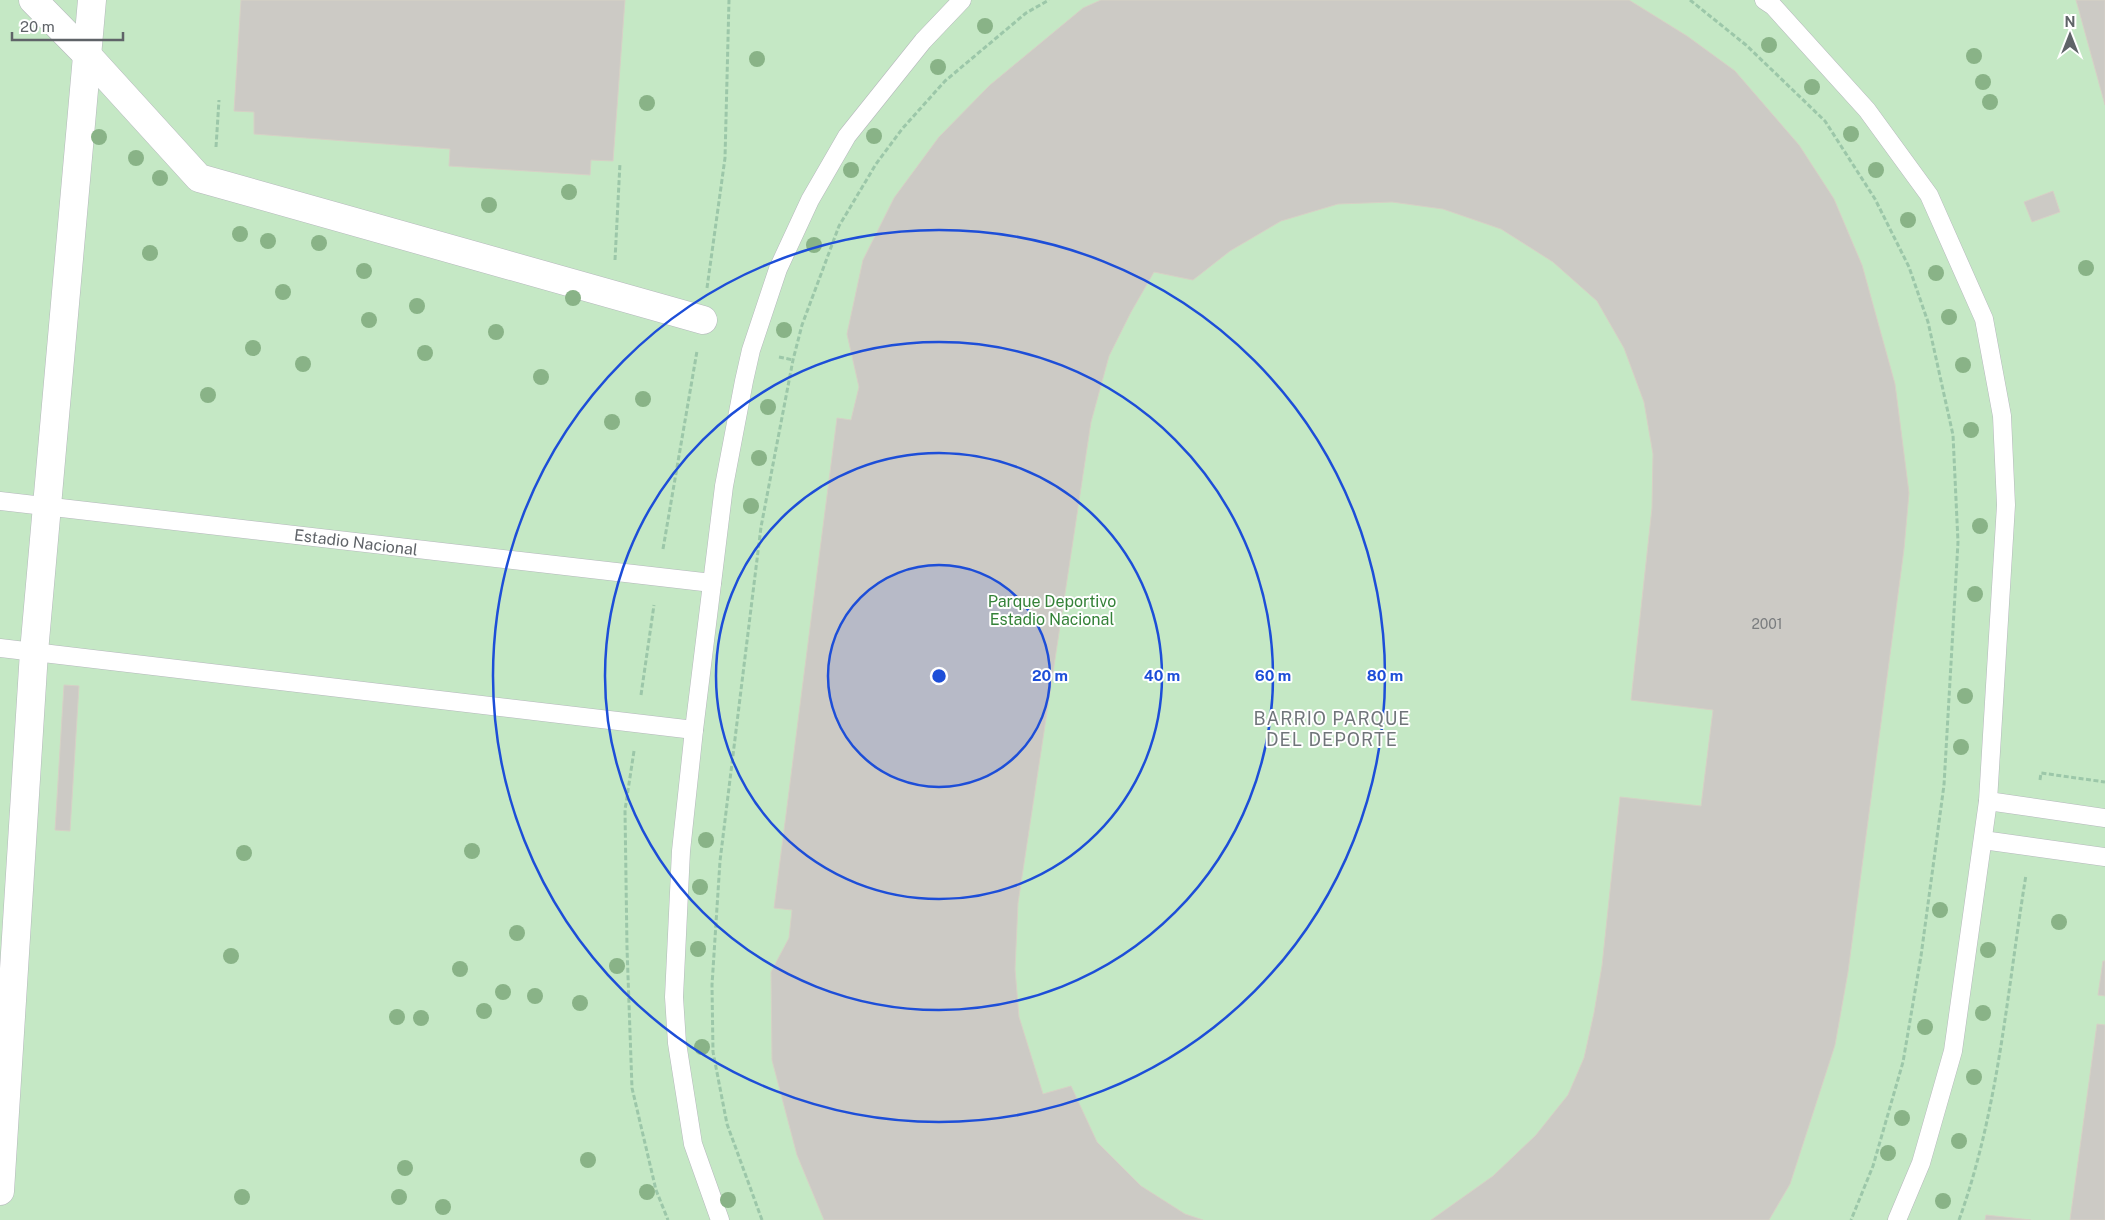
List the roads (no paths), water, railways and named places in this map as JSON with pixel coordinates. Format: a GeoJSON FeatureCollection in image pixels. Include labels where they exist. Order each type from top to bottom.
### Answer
{"type":"FeatureCollection","features":[{"type":"Feature","properties":{"kind":"street"},"geometry":{"type":"LineString","coordinates":[[33,0],[88,56],[199,178],[702,320]]}},
{"type":"Feature","properties":{"kind":"street"},"geometry":{"type":"LineString","coordinates":[[0,1191],[34,652],[92,0]]}},
{"type":"Feature","properties":{"kind":"lane"},"geometry":{"type":"LineString","coordinates":[[720,1220],[693,1144],[677,1043],[674,996],[681,851],[694,730],[724,486],[744,381],[751,350],[778,269],[810,200],[846,136],[923,41],[962,0]]}},
{"type":"Feature","properties":{"kind":"lane"},"geometry":{"type":"LineString","coordinates":[[1764,0],[1773,6],[1867,110],[1929,195],[1984,318],[2002,416],[2006,505],[1988,801],[1983,840],[1953,1051],[1921,1163],[1898,1220]]}},
{"type":"Feature","properties":{"kind":"lane","name":"Estadio Nacional"},"geometry":{"type":"LineString","coordinates":[[0,501],[712,583]]}},
{"type":"Feature","properties":{"kind":"lane"},"geometry":{"type":"LineString","coordinates":[[0,648],[694,730]]}},
{"type":"Feature","properties":{"kind":"lane"},"geometry":{"type":"LineString","coordinates":[[1988,801],[2105,818]]}},
{"type":"Feature","properties":{"kind":"lane"},"geometry":{"type":"LineString","coordinates":[[1983,840],[2105,857]]}},
{"type":"Feature","properties":{"kind":"district","name":"BARRIO PARQUE DEL DEPORTE"},"geometry":{"type":"Point","coordinates":[1332,730]}},
{"type":"Feature","properties":{"kind":"park label","name":"Parque Deportivo Estadio Nacional"},"geometry":{"type":"Point","coordinates":[1052,610]}}]}
